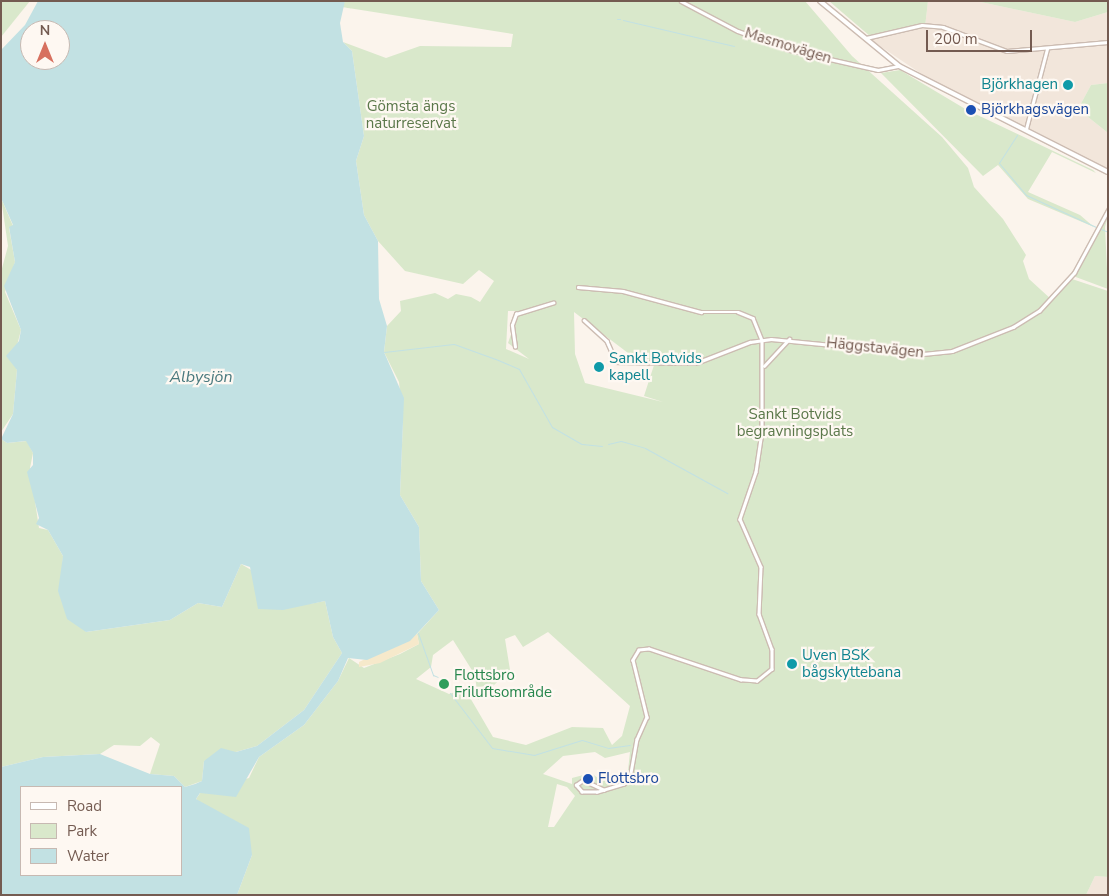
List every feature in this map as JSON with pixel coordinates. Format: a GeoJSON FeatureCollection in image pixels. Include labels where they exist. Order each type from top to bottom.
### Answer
{"type":"FeatureCollection","features":[{"type":"Feature","properties":{"kind":"main road"},"geometry":{"type":"LineString","coordinates":[[820,1],[899,66],[1025,132],[1108,172]]}},
{"type":"Feature","properties":{"kind":"street","name":"Masmovägen"},"geometry":{"type":"LineString","coordinates":[[681,1],[738,31],[790,50],[878,70],[899,66]]}},
{"type":"Feature","properties":{"kind":"street"},"geometry":{"type":"LineString","coordinates":[[866,39],[922,25],[943,27],[1002,50],[1047,49],[1108,42]]}},
{"type":"Feature","properties":{"kind":"street"},"geometry":{"type":"LineString","coordinates":[[1025,132],[1047,49]]}},
{"type":"Feature","properties":{"kind":"street","name":"Häggstavägen"},"geometry":{"type":"LineString","coordinates":[[584,320],[607,341],[615,361],[696,363],[762,340],[789,340],[931,354],[998,334],[1033,316],[1056,294],[1077,269],[1108,210]]}},
{"type":"Feature","properties":{"kind":"street"},"geometry":{"type":"LineString","coordinates":[[578,287],[623,291],[701,312],[738,312],[753,318],[762,340],[762,432],[756,472],[740,519],[761,568],[759,614],[772,649],[772,669],[757,681],[741,680],[642,648],[634,660],[647,717],[630,778],[604,790],[582,792],[576,785],[583,780],[604,790]]}},
{"type":"Feature","properties":{"kind":"street"},"geometry":{"type":"LineString","coordinates":[[515,347],[512,324],[516,314],[552,303]]}},
{"type":"Feature","properties":{"kind":"street"},"geometry":{"type":"LineString","coordinates":[[763,367],[789,340]]}},
{"type":"Feature","properties":{"kind":"shaded area"},"geometry":{"type":"Polygon","coordinates":[[[928,1],[976,1],[1075,22],[1108,12],[1108,83],[1091,85],[1078,109],[1108,133],[1108,169],[947,91],[871,40],[874,35],[925,27],[928,1]]]}},
{"type":"Feature","properties":{"kind":"shaded area"},"geometry":{"type":"Polygon","coordinates":[[[1095,876],[1108,877],[1108,895],[1086,895],[1095,876]]]}},
{"type":"Feature","properties":{"kind":"green space"},"geometry":{"type":"Polygon","coordinates":[[[1,1],[30,1],[1,37],[1,1]]]}},
{"type":"Feature","properties":{"kind":"green space"},"geometry":{"type":"Polygon","coordinates":[[[345,1],[805,1],[852,56],[942,137],[968,168],[974,187],[1003,219],[1026,255],[1023,261],[1029,279],[1052,300],[1072,279],[1108,291],[1108,877],[1095,876],[1086,895],[237,895],[252,855],[196,799],[201,792],[249,778],[259,757],[304,725],[338,681],[349,658],[364,668],[400,654],[419,644],[417,634],[439,610],[421,581],[419,527],[400,495],[403,420],[399,382],[384,352],[387,326],[401,311],[400,301],[435,293],[448,299],[456,294],[471,297],[480,302],[494,281],[479,270],[463,284],[405,271],[378,241],[364,215],[356,161],[364,136],[352,51],[343,42],[386,58],[420,46],[511,47],[513,34],[342,7],[345,1]],[[508,311],[506,349],[529,359],[508,343],[519,311],[508,311]],[[574,312],[575,354],[585,383],[663,402],[644,396],[655,362],[628,353],[574,312]],[[548,632],[523,647],[515,635],[505,639],[510,670],[478,700],[475,675],[453,640],[433,655],[431,667],[416,679],[449,694],[465,689],[493,737],[526,745],[572,727],[603,728],[612,745],[622,736],[630,706],[548,632]],[[595,752],[563,756],[543,774],[572,784],[572,778],[591,773],[602,781],[623,777],[628,771],[630,752],[605,758],[595,752]],[[557,784],[548,827],[554,827],[575,796],[567,787],[557,784]]]}},
{"type":"Feature","properties":{"kind":"green space"},"geometry":{"type":"Polygon","coordinates":[[[829,1],[928,1],[925,27],[871,37],[829,1]]]}},
{"type":"Feature","properties":{"kind":"green space"},"geometry":{"type":"Polygon","coordinates":[[[976,1],[1108,1],[1108,12],[1075,22],[976,1]]]}},
{"type":"Feature","properties":{"kind":"green space"},"geometry":{"type":"Polygon","coordinates":[[[900,70],[967,110],[1093,170],[1096,173],[1052,152],[1028,192],[1080,215],[1094,227],[1028,199],[998,165],[983,176],[881,73],[900,70]]]}},
{"type":"Feature","properties":{"kind":"green space"},"geometry":{"type":"Polygon","coordinates":[[[1108,83],[1108,133],[1078,109],[1091,85],[1108,83]]]}},
{"type":"Feature","properties":{"kind":"green space"},"geometry":{"type":"Polygon","coordinates":[[[1,198],[13,226],[9,228],[15,262],[5,292],[21,330],[13,361],[17,370],[13,414],[1,432],[1,272],[8,246],[1,198]]]}},
{"type":"Feature","properties":{"kind":"green space"},"geometry":{"type":"Polygon","coordinates":[[[1108,216],[1105,227],[1108,289],[1073,276],[1108,216]]]}},
{"type":"Feature","properties":{"kind":"green space"},"geometry":{"type":"Polygon","coordinates":[[[1,439],[7,443],[27,441],[33,453],[30,468],[39,528],[48,530],[63,556],[61,599],[86,632],[170,620],[198,603],[222,607],[241,564],[309,604],[325,601],[333,637],[342,653],[304,710],[257,746],[204,761],[202,781],[185,787],[174,776],[150,774],[160,744],[151,737],[140,746],[114,745],[100,754],[43,757],[1,767],[1,439]]]}},
{"type":"Feature","properties":{"kind":"sand"},"geometry":{"type":"Polygon","coordinates":[[[417,634],[419,644],[380,663],[359,667],[359,662],[417,634]]]}},
{"type":"Feature","properties":{"kind":"water","name":"Albysjön"},"geometry":{"type":"Polygon","coordinates":[[[38,1],[345,1],[340,23],[343,42],[352,51],[364,136],[356,161],[364,215],[378,241],[379,299],[387,326],[384,352],[404,398],[400,495],[419,527],[421,581],[439,610],[410,641],[367,660],[348,658],[338,681],[304,725],[259,757],[236,797],[200,793],[196,799],[249,828],[252,855],[237,895],[1,895],[1,767],[43,757],[100,754],[150,774],[174,776],[185,787],[195,784],[202,781],[204,761],[221,748],[236,752],[257,746],[304,710],[342,653],[333,637],[325,601],[283,610],[258,609],[250,567],[241,564],[222,607],[198,603],[170,620],[86,632],[67,619],[58,591],[63,556],[48,530],[36,524],[39,518],[27,472],[33,465],[33,453],[26,441],[7,443],[1,439],[13,414],[17,370],[6,356],[19,341],[21,330],[4,286],[15,262],[9,227],[13,225],[1,198],[1,50],[20,30],[20,70],[70,70],[70,20],[28,20],[38,1]]]}},
{"type":"Feature","properties":{"kind":"waterway"},"geometry":{"type":"LineString","coordinates":[[623,20],[734,46]]}},
{"type":"Feature","properties":{"kind":"waterway"},"geometry":{"type":"LineString","coordinates":[[1017,135],[999,163],[1026,195],[1096,227]]}},
{"type":"Feature","properties":{"kind":"waterway"},"geometry":{"type":"LineString","coordinates":[[1101,229],[1108,232]]}},
{"type":"Feature","properties":{"kind":"waterway"},"geometry":{"type":"LineString","coordinates":[[384,352],[454,344],[519,369],[552,427],[582,444],[602,446]]}},
{"type":"Feature","properties":{"kind":"waterway"},"geometry":{"type":"LineString","coordinates":[[608,444],[621,441],[645,448],[727,493]]}},
{"type":"Feature","properties":{"kind":"waterway"},"geometry":{"type":"LineString","coordinates":[[418,633],[433,675],[438,677]]}},
{"type":"Feature","properties":{"kind":"waterway"},"geometry":{"type":"LineString","coordinates":[[450,693],[492,748],[534,755],[582,740],[608,748],[630,745]]}},
{"type":"Feature","properties":{"kind":"place","name":"Björkhagen"},"geometry":{"type":"Point","coordinates":[1068,85]}},
{"type":"Feature","properties":{"kind":"place","name":"Björkhagsvägen"},"geometry":{"type":"Point","coordinates":[971,110]}},
{"type":"Feature","properties":{"kind":"place","name":"Sankt Botvids kapell"},"geometry":{"type":"Point","coordinates":[599,367]}},
{"type":"Feature","properties":{"kind":"place","name":"Uven BSK bågskyttebana"},"geometry":{"type":"Point","coordinates":[792,664]}},
{"type":"Feature","properties":{"kind":"place","name":"Flottsbro Friluftsområde"},"geometry":{"type":"Point","coordinates":[444,684]}},
{"type":"Feature","properties":{"kind":"place","name":"Flottsbro"},"geometry":{"type":"Point","coordinates":[588,779]}},
{"type":"Feature","properties":{"kind":"park label","name":"Gömsta ängs naturreservat"},"geometry":{"type":"Point","coordinates":[411,114]}},
{"type":"Feature","properties":{"kind":"park label","name":"Sankt Botvids begravningsplats"},"geometry":{"type":"Point","coordinates":[795,422]}}]}
